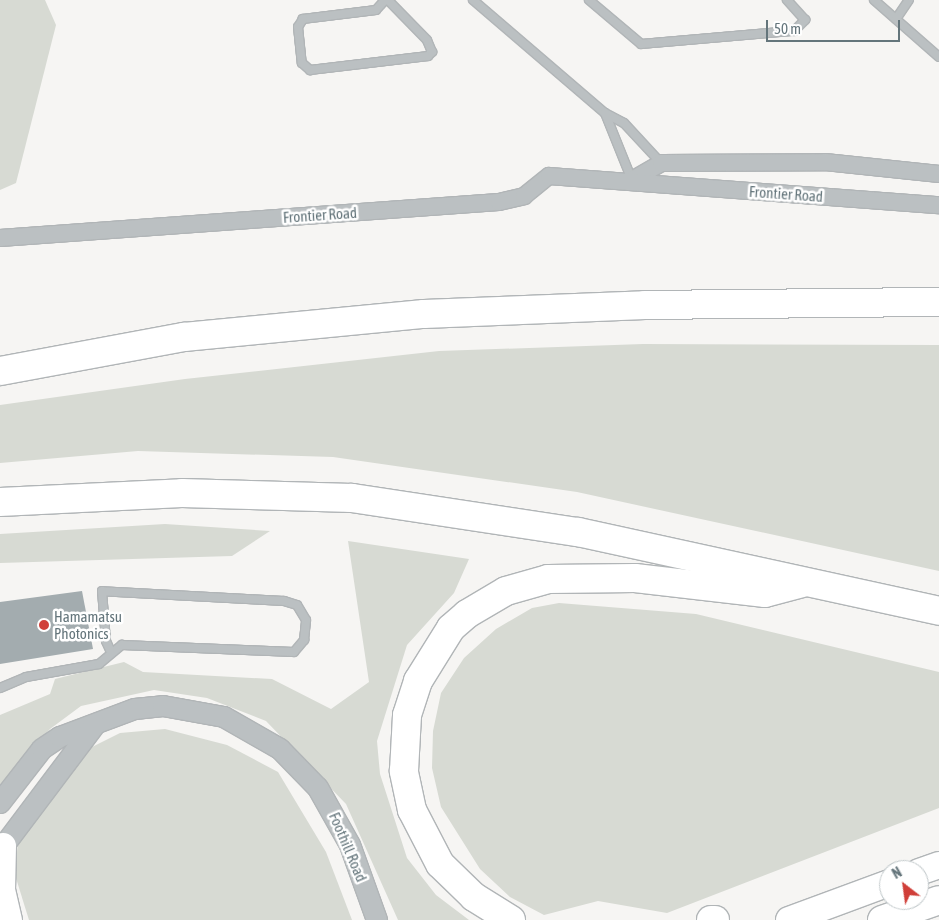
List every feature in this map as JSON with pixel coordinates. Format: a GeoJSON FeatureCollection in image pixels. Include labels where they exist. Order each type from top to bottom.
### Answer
{"type":"FeatureCollection","features":[{"type":"Feature","properties":{"kind":"highway"},"geometry":{"type":"LineString","coordinates":[[0,371],[184,337],[424,314],[655,304],[939,302]]}},
{"type":"Feature","properties":{"kind":"highway"},"geometry":{"type":"LineString","coordinates":[[0,502],[182,494],[352,498],[578,532],[939,611]]}},
{"type":"Feature","properties":{"kind":"highway"},"geometry":{"type":"LineString","coordinates":[[511,920],[456,881],[428,846],[412,810],[404,771],[407,715],[418,681],[451,628],[499,595],[548,579],[634,578],[765,594],[803,582]]}},
{"type":"Feature","properties":{"kind":"highway"},"geometry":{"type":"LineString","coordinates":[[2,848],[2,890],[9,920]]}},
{"type":"Feature","properties":{"kind":"highway"},"geometry":{"type":"LineString","coordinates":[[789,920],[879,887]]}},
{"type":"Feature","properties":{"kind":"highway"},"geometry":{"type":"LineString","coordinates":[[882,920],[939,900]]}},
{"type":"Feature","properties":{"kind":"street","name":"Frontier Road"},"geometry":{"type":"LineString","coordinates":[[661,163],[825,162],[939,174]]}},
{"type":"Feature","properties":{"kind":"street"},"geometry":{"type":"LineString","coordinates":[[632,180],[661,163]]}},
{"type":"Feature","properties":{"kind":"street","name":"Frontier Road"},"geometry":{"type":"LineString","coordinates":[[0,238],[499,202],[524,196],[549,176],[632,180],[939,205]]}},
{"type":"Feature","properties":{"kind":"street","name":"Foothill Road"},"geometry":{"type":"LineString","coordinates":[[0,803],[42,749],[135,709],[195,709],[224,717],[280,749],[302,769],[334,812],[377,920]]}},
{"type":"Feature","properties":{"kind":"street"},"geometry":{"type":"LineString","coordinates":[[2,848],[95,725]]}},
{"type":"Feature","properties":{"kind":"lane"},"geometry":{"type":"LineString","coordinates":[[386,0],[427,40],[432,52],[428,56],[310,70],[302,64],[298,28],[303,19],[376,10],[386,0]]}},
{"type":"Feature","properties":{"kind":"lane"},"geometry":{"type":"LineString","coordinates":[[473,0],[605,113],[624,123],[661,163]]}},
{"type":"Feature","properties":{"kind":"lane"},"geometry":{"type":"LineString","coordinates":[[589,0],[641,44],[794,31],[805,20],[787,0]]}},
{"type":"Feature","properties":{"kind":"lane"},"geometry":{"type":"LineString","coordinates":[[874,0],[939,58]]}},
{"type":"Feature","properties":{"kind":"lane"},"geometry":{"type":"LineString","coordinates":[[896,19],[909,0]]}},
{"type":"Feature","properties":{"kind":"lane"},"geometry":{"type":"LineString","coordinates":[[605,113],[632,180]]}},
{"type":"Feature","properties":{"kind":"lane"},"geometry":{"type":"LineString","coordinates":[[0,688],[26,677],[99,664],[110,650],[122,645],[294,652],[304,640],[306,620],[297,605],[284,601],[102,591],[106,641],[110,650]]}},
{"type":"Feature","properties":{"kind":"shaded area"},"geometry":{"type":"Polygon","coordinates":[[[0,0],[45,0],[56,25],[16,183],[0,190],[0,0]]]}},
{"type":"Feature","properties":{"kind":"shaded area"},"geometry":{"type":"Polygon","coordinates":[[[643,344],[939,345],[939,571],[577,492],[333,457],[138,451],[0,463],[0,405],[185,379],[439,351],[643,344]]]}},
{"type":"Feature","properties":{"kind":"shaded area"},"geometry":{"type":"Polygon","coordinates":[[[165,524],[270,531],[232,556],[0,563],[0,534],[165,524]]]}},
{"type":"Feature","properties":{"kind":"shaded area"},"geometry":{"type":"Polygon","coordinates":[[[348,541],[469,559],[454,593],[407,645],[377,741],[380,774],[407,858],[436,895],[469,920],[398,920],[346,804],[266,721],[207,698],[154,690],[81,706],[50,729],[0,786],[0,715],[50,694],[55,679],[124,662],[143,672],[272,679],[331,709],[369,682],[348,541]]]}},
{"type":"Feature","properties":{"kind":"shaded area"},"geometry":{"type":"Polygon","coordinates":[[[559,603],[696,614],[939,672],[939,808],[667,913],[598,901],[544,915],[510,897],[480,869],[441,807],[432,768],[433,731],[441,693],[464,658],[496,629],[532,608],[559,603]]]}},
{"type":"Feature","properties":{"kind":"shaded area"},"geometry":{"type":"Polygon","coordinates":[[[165,729],[227,745],[278,772],[326,852],[352,920],[29,920],[15,875],[18,840],[80,753],[120,733],[165,729]]]}},
{"type":"Feature","properties":{"kind":"building","name":"Hamamatsu Photonics"},"geometry":{"type":"Polygon","coordinates":[[[82,591],[93,649],[0,664],[0,602],[82,591]]]}},
{"type":"Feature","properties":{"kind":"place","name":"Hamamatsu Photonics"},"geometry":{"type":"Point","coordinates":[44,625]}}]}
